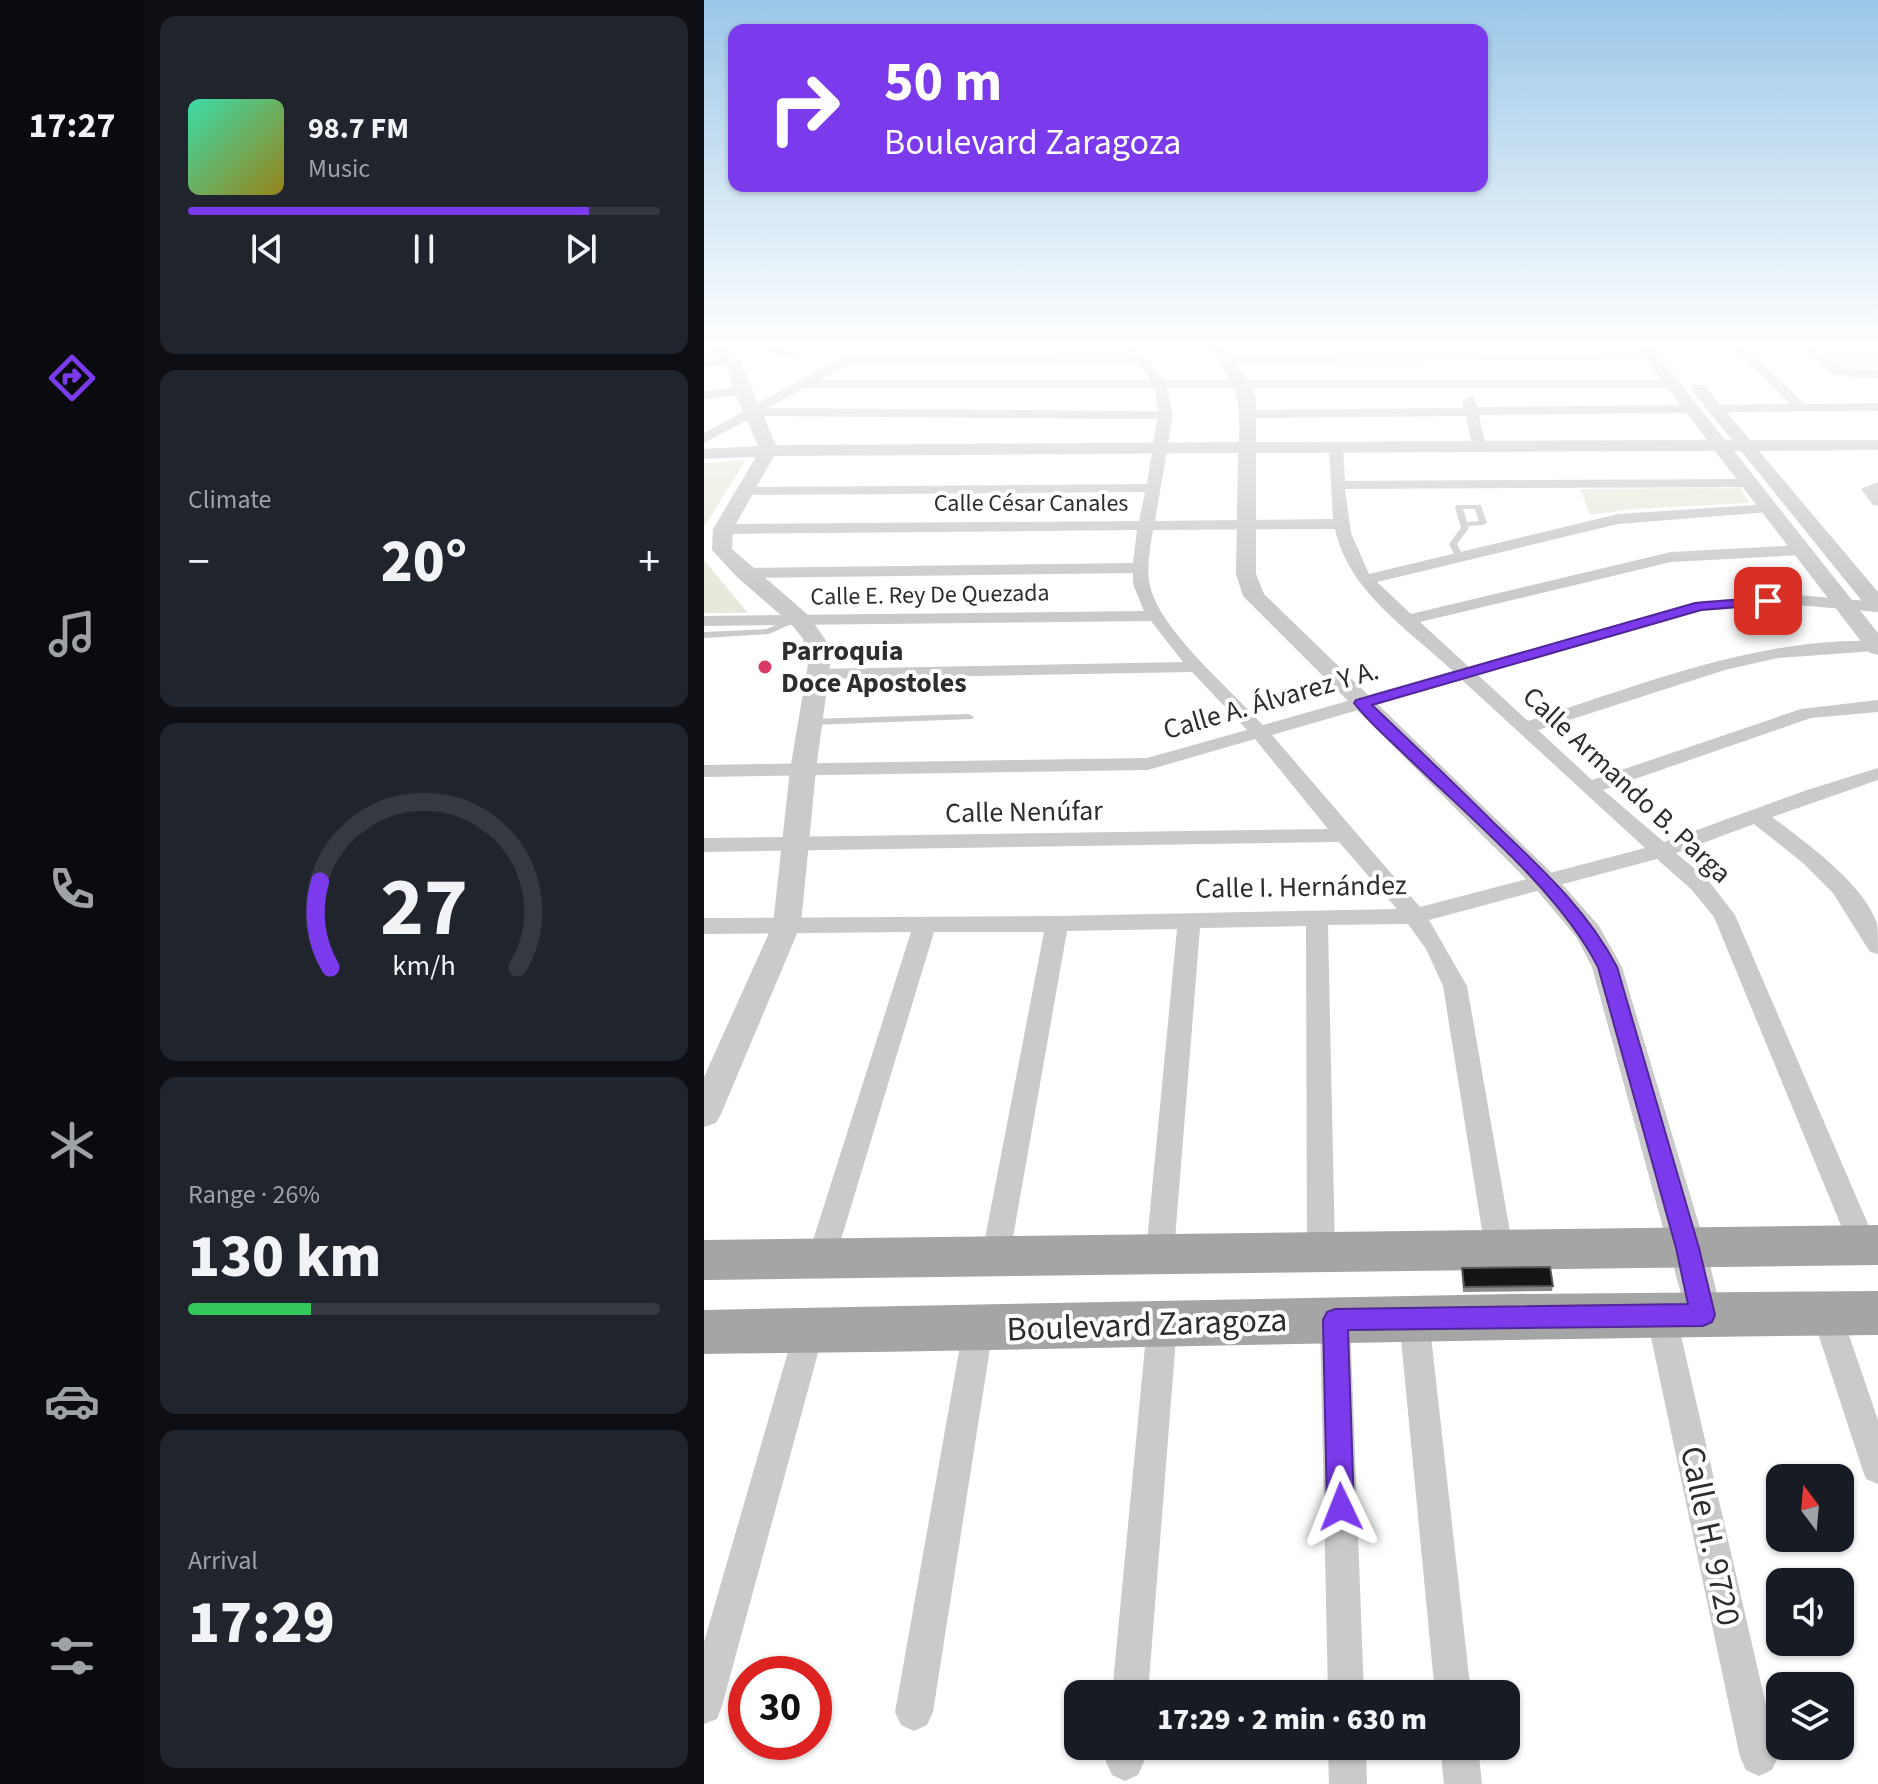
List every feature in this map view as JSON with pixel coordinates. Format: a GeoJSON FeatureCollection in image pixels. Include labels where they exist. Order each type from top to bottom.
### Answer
{"type":"FeatureCollection","features":[{"type":"Feature","properties":{"kind":"main road"},"geometry":{"type":"LineString","coordinates":[[704,1260],[822,1256],[1870,1245]]}},
{"type":"Feature","properties":{"kind":"main road","name":"Boulevard Zaragoza"},"geometry":{"type":"LineString","coordinates":[[704,1332],[978,1329],[1414,1318],[1878,1313]]}},
{"type":"Feature","properties":{"kind":"street"},"geometry":{"type":"LineString","coordinates":[[704,439],[725,427]]}},
{"type":"Feature","properties":{"kind":"street"},"geometry":{"type":"LineString","coordinates":[[759,427],[769,450]]}},
{"type":"Feature","properties":{"kind":"street"},"geometry":{"type":"LineString","coordinates":[[1164,427],[1142,568],[1143,592],[1157,616],[1198,667],[1261,733],[1344,835],[1416,916],[1455,986],[1499,1249]]}},
{"type":"Feature","properties":{"kind":"street"},"geometry":{"type":"LineString","coordinates":[[1248,427],[1246,574],[1254,596],[1545,882],[1589,933],[1607,967],[1688,1248],[1682,1314]]}},
{"type":"Feature","properties":{"kind":"street"},"geometry":{"type":"LineString","coordinates":[[1475,427],[1479,447]]}},
{"type":"Feature","properties":{"kind":"street"},"geometry":{"type":"LineString","coordinates":[[1707,427],[1877,647]]}},
{"type":"Feature","properties":{"kind":"street"},"geometry":{"type":"LineString","coordinates":[[1733,427],[1878,606]]}},
{"type":"Feature","properties":{"kind":"street"},"geometry":{"type":"LineString","coordinates":[[704,454],[769,450],[1878,445]]}},
{"type":"Feature","properties":{"kind":"street","name":"Calle Armando B. Parga"},"geometry":{"type":"LineString","coordinates":[[1336,448],[1340,524],[1349,557],[1365,580],[1589,788],[1700,885],[1724,915],[1870,1245]]}},
{"type":"Feature","properties":{"kind":"street"},"geometry":{"type":"LineString","coordinates":[[704,1114],[787,924],[803,770],[819,674],[818,649],[797,620],[726,556],[720,542],[723,529],[769,450]]}},
{"type":"Feature","properties":{"kind":"street"},"geometry":{"type":"LineString","coordinates":[[1339,485],[1750,483]]}},
{"type":"Feature","properties":{"kind":"street"},"geometry":{"type":"LineString","coordinates":[[747,491],[1153,488]]}},
{"type":"Feature","properties":{"kind":"street"},"geometry":{"type":"LineString","coordinates":[[1365,580],[1618,519],[1770,508]]}},
{"type":"Feature","properties":{"kind":"street","name":"Calle César Canales"},"geometry":{"type":"LineString","coordinates":[[723,529],[1340,524]]}},
{"type":"Feature","properties":{"kind":"street"},"geometry":{"type":"LineString","coordinates":[[1407,620],[1671,557],[1802,550]]}},
{"type":"Feature","properties":{"kind":"street"},"geometry":{"type":"LineString","coordinates":[[744,573],[1142,568]]}},
{"type":"Feature","properties":{"kind":"street","name":"Calle A. Álvarez Y A."},"geometry":{"type":"LineString","coordinates":[[704,771],[1135,765],[1160,762],[1700,606],[1754,601],[1842,602],[1878,606]]}},
{"type":"Feature","properties":{"kind":"street","name":"Calle E. Rey De Quezada"},"geometry":{"type":"LineString","coordinates":[[704,621],[1157,616]]}},
{"type":"Feature","properties":{"kind":"street"},"geometry":{"type":"LineString","coordinates":[[1525,728],[1720,666],[1778,653],[1877,647]]}},
{"type":"Feature","properties":{"kind":"street"},"geometry":{"type":"LineString","coordinates":[[819,674],[1198,667]]}},
{"type":"Feature","properties":{"kind":"street"},"geometry":{"type":"LineString","coordinates":[[1589,788],[1808,713],[1878,706]]}},
{"type":"Feature","properties":{"kind":"street","name":"Calle I. Hernández"},"geometry":{"type":"LineString","coordinates":[[704,926],[1057,924],[1416,916],[1661,851],[1757,816],[1875,780]]}},
{"type":"Feature","properties":{"kind":"street"},"geometry":{"type":"LineString","coordinates":[[1757,816],[1832,876],[1878,946]]}},
{"type":"Feature","properties":{"kind":"street","name":"Calle Nenúfar"},"geometry":{"type":"LineString","coordinates":[[704,845],[1344,835]]}},
{"type":"Feature","properties":{"kind":"street"},"geometry":{"type":"LineString","coordinates":[[1317,918],[1321,1251]]}},
{"type":"Feature","properties":{"kind":"street"},"geometry":{"type":"LineString","coordinates":[[1160,1252],[1189,919]]}},
{"type":"Feature","properties":{"kind":"street"},"geometry":{"type":"LineString","coordinates":[[822,1256],[925,924]]}},
{"type":"Feature","properties":{"kind":"street"},"geometry":{"type":"LineString","coordinates":[[996,1254],[1057,924]]}},
{"type":"Feature","properties":{"kind":"street","name":"Calle H. 9720"},"geometry":{"type":"LineString","coordinates":[[1682,1314],[1759,1757]]}},
{"type":"Feature","properties":{"kind":"street"},"geometry":{"type":"LineString","coordinates":[[1827,1315],[1878,1468]]}},
{"type":"Feature","properties":{"kind":"street"},"geometry":{"type":"LineString","coordinates":[[1414,1318],[1452,1680]]}},
{"type":"Feature","properties":{"kind":"street"},"geometry":{"type":"LineString","coordinates":[[1335,1320],[1346,1680]]}},
{"type":"Feature","properties":{"kind":"street"},"geometry":{"type":"LineString","coordinates":[[1131,1680],[1162,1325]]}},
{"type":"Feature","properties":{"kind":"street"},"geometry":{"type":"LineString","coordinates":[[914,1712],[978,1329]]}},
{"type":"Feature","properties":{"kind":"street"},"geometry":{"type":"LineString","coordinates":[[704,1706],[809,1331]]}},
{"type":"Feature","properties":{"kind":"street"},"geometry":{"type":"LineString","coordinates":[[1347,1760],[1348,1784]]}},
{"type":"Feature","properties":{"kind":"street"},"geometry":{"type":"LineString","coordinates":[[1460,1760],[1463,1784]]}},
{"type":"Feature","properties":{"kind":"lane"},"geometry":{"type":"LineString","coordinates":[[1460,557],[1453,544],[1466,524]]}},
{"type":"Feature","properties":{"kind":"lane"},"geometry":{"type":"LineString","coordinates":[[704,635],[769,631],[797,620]]}},
{"type":"Feature","properties":{"kind":"lane"},"geometry":{"type":"LineString","coordinates":[[811,722],[969,717]]}},
{"type":"Feature","properties":{"kind":"shaded area"},"geometry":{"type":"Polygon","coordinates":[[[746,460],[704,527],[704,463],[746,460]]]}},
{"type":"Feature","properties":{"kind":"shaded area"},"geometry":{"type":"Polygon","coordinates":[[[1740,488],[1750,503],[1633,509],[1590,515],[1580,489],[1740,488]]]}},
{"type":"Feature","properties":{"kind":"shaded area"},"geometry":{"type":"Polygon","coordinates":[[[704,560],[748,613],[704,613],[704,560]]]}},
{"type":"Feature","properties":{"kind":"building"},"geometry":{"type":"Polygon","coordinates":[[[1550,1267],[1553,1286],[1464,1287],[1462,1268],[1550,1267]]]}},
{"type":"Feature","properties":{"kind":"place","name":"Parroquia Doce Apostoles"},"geometry":{"type":"Point","coordinates":[765,667]}},
{"type":"Feature","properties":{"kind":"route"},"geometry":{"type":"LineString","coordinates":[[1341,1507],[1335,1320],[1703,1315],[1688,1248],[1607,967],[1589,933],[1545,882],[1362,703],[1700,606],[1768,601]]}}]}
